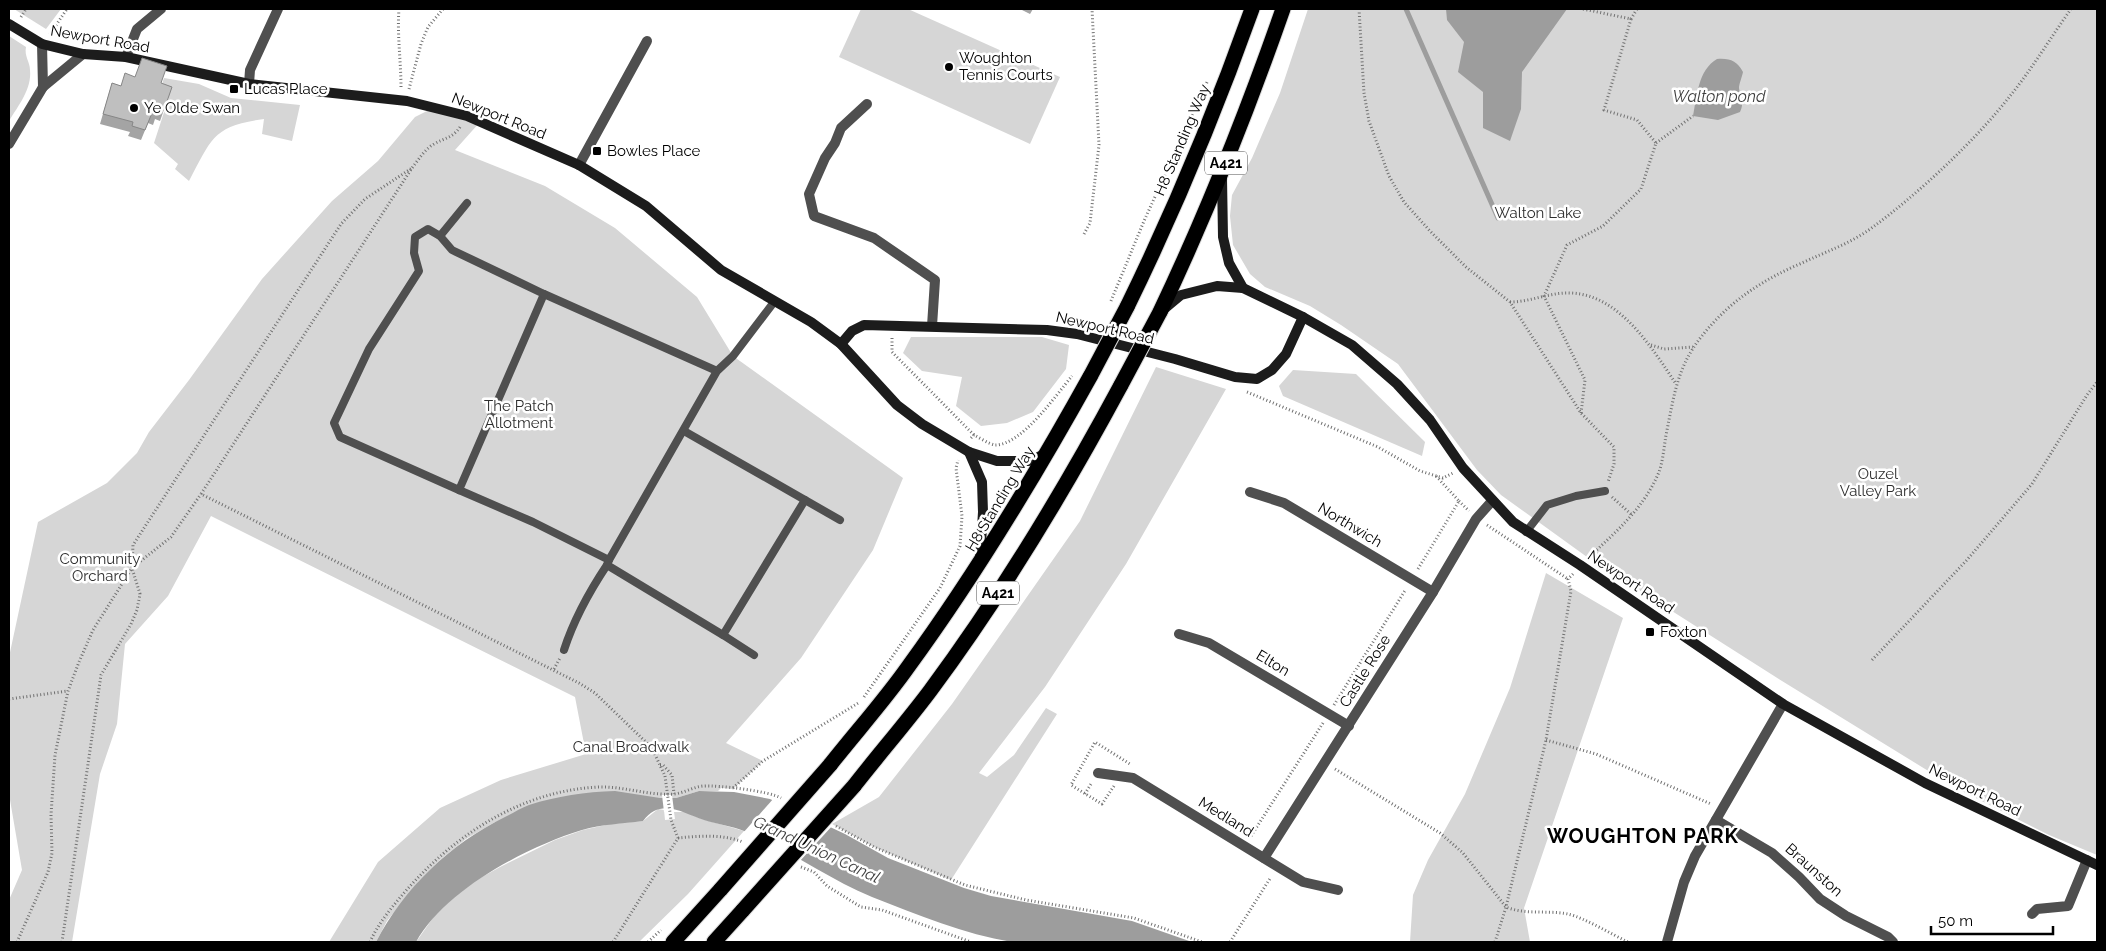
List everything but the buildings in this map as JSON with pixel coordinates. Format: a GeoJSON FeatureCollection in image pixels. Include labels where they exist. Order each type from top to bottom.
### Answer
{"type":"FeatureCollection","features":[{"type":"Feature","properties":{"kind":"highway","name":"H8 Standing Way"},"geometry":{"type":"LineString","coordinates":[[673,942],[830,765],[907,669],[980,565],[1048,452],[1091,375],[1155,250],[1233,64],[1252,9]]}},
{"type":"Feature","properties":{"kind":"highway","name":"A421"},"geometry":{"type":"LineString","coordinates":[[714,942],[854,786],[930,691],[1000,590],[1071,477],[1160,312],[1222,174],[1256,87],[1283,9]]}},
{"type":"Feature","properties":{"kind":"street"},"geometry":{"type":"LineString","coordinates":[[126,57],[137,29],[161,9]]}},
{"type":"Feature","properties":{"kind":"street"},"geometry":{"type":"LineString","coordinates":[[249,84],[250,70],[278,9]]}},
{"type":"Feature","properties":{"kind":"street","name":"Newport Road"},"geometry":{"type":"LineString","coordinates":[[9,24],[42,44],[83,54],[126,57],[249,84],[404,100],[467,116],[579,165],[646,206],[721,270],[810,322],[841,344],[897,405],[922,424],[966,449],[996,461],[1029,461],[1048,452]]}},
{"type":"Feature","properties":{"kind":"street"},"geometry":{"type":"LineString","coordinates":[[579,165],[647,41]]}},
{"type":"Feature","properties":{"kind":"street"},"geometry":{"type":"LineString","coordinates":[[42,44],[44,87]]}},
{"type":"Feature","properties":{"kind":"street"},"geometry":{"type":"LineString","coordinates":[[9,144],[44,87],[83,54]]}},
{"type":"Feature","properties":{"kind":"street"},"geometry":{"type":"LineString","coordinates":[[867,104],[841,128],[835,143],[824,158],[809,194],[814,216],[874,238],[935,280],[932,326]]}},
{"type":"Feature","properties":{"kind":"street"},"geometry":{"type":"LineString","coordinates":[[1222,174],[1224,237],[1229,263],[1243,288]]}},
{"type":"Feature","properties":{"kind":"street"},"geometry":{"type":"LineString","coordinates":[[1160,312],[1181,295],[1217,286],[1243,288]]}},
{"type":"Feature","properties":{"kind":"street","name":"Newport Road"},"geometry":{"type":"LineString","coordinates":[[1243,288],[1303,317],[1352,346],[1397,384],[1430,420],[1463,468],[1512,522],[1526,532],[1580,565],[1783,704],[1925,783],[2097,865]]}},
{"type":"Feature","properties":{"kind":"street","name":"Newport Road"},"geometry":{"type":"LineString","coordinates":[[841,344],[852,331],[864,324],[1047,330],[1077,334],[1175,359],[1234,377],[1257,379],[1272,370],[1286,354],[1303,317]]}},
{"type":"Feature","properties":{"kind":"street"},"geometry":{"type":"LineString","coordinates":[[966,449],[982,482],[983,512],[980,565]]}},
{"type":"Feature","properties":{"kind":"street","name":"Northwich"},"geometry":{"type":"LineString","coordinates":[[1250,492],[1284,503],[1432,592]]}},
{"type":"Feature","properties":{"kind":"street","name":"Castle Rose"},"geometry":{"type":"LineString","coordinates":[[1264,858],[1349,726],[1476,519],[1492,501]]}},
{"type":"Feature","properties":{"kind":"street","name":"Elton"},"geometry":{"type":"LineString","coordinates":[[1179,634],[1209,643],[1349,726]]}},
{"type":"Feature","properties":{"kind":"street"},"geometry":{"type":"LineString","coordinates":[[1667,942],[1684,882],[1691,865],[1783,704]]}},
{"type":"Feature","properties":{"kind":"street","name":"Medland"},"geometry":{"type":"LineString","coordinates":[[1098,773],[1133,778],[1303,882],[1338,890]]}},
{"type":"Feature","properties":{"kind":"street","name":"Braunston"},"geometry":{"type":"LineString","coordinates":[[1716,820],[1772,853],[1820,899],[1846,916],[1888,937],[1893,942]]}},
{"type":"Feature","properties":{"kind":"street"},"geometry":{"type":"LineString","coordinates":[[2032,914],[2037,909],[2068,906],[2087,860]]}},
{"type":"Feature","properties":{"kind":"lane"},"geometry":{"type":"LineString","coordinates":[[440,236],[467,203]]}},
{"type":"Feature","properties":{"kind":"lane"},"geometry":{"type":"LineString","coordinates":[[717,371],[544,294],[452,250],[440,236],[428,229],[415,237],[414,253],[419,271],[369,349],[334,423],[340,437],[533,522],[608,562],[754,655]]}},
{"type":"Feature","properties":{"kind":"lane"},"geometry":{"type":"LineString","coordinates":[[459,490],[544,294]]}},
{"type":"Feature","properties":{"kind":"lane"},"geometry":{"type":"LineString","coordinates":[[564,650],[570,630],[588,593],[608,562],[717,371],[733,356],[774,302]]}},
{"type":"Feature","properties":{"kind":"lane"},"geometry":{"type":"LineString","coordinates":[[684,431],[840,520]]}},
{"type":"Feature","properties":{"kind":"lane"},"geometry":{"type":"LineString","coordinates":[[1526,532],[1547,505],[1576,496],[1605,491]]}},
{"type":"Feature","properties":{"kind":"lane"},"geometry":{"type":"LineString","coordinates":[[723,635],[805,500]]}},
{"type":"Feature","properties":{"kind":"path"},"geometry":{"type":"LineString","coordinates":[[42,44],[67,9]]}},
{"type":"Feature","properties":{"kind":"path"},"geometry":{"type":"LineString","coordinates":[[399,9],[397,30],[404,100]]}},
{"type":"Feature","properties":{"kind":"path"},"geometry":{"type":"LineString","coordinates":[[404,100],[428,26],[444,9]]}},
{"type":"Feature","properties":{"kind":"path"},"geometry":{"type":"LineString","coordinates":[[1084,234],[1090,223],[1098,145],[1092,9]]}},
{"type":"Feature","properties":{"kind":"path"},"geometry":{"type":"LineString","coordinates":[[1359,9],[1364,93],[1369,121],[1389,176],[1404,202],[1430,231],[1466,267],[1510,302],[1581,413],[1614,447],[1614,464],[1605,491],[1632,515]]}},
{"type":"Feature","properties":{"kind":"path"},"geometry":{"type":"LineString","coordinates":[[1583,9],[1632,19]]}},
{"type":"Feature","properties":{"kind":"path"},"geometry":{"type":"LineString","coordinates":[[1637,9],[1632,19],[1604,110],[1637,120],[1656,144]]}},
{"type":"Feature","properties":{"kind":"path"},"geometry":{"type":"LineString","coordinates":[[1568,579],[1632,515],[1646,498],[1659,471],[1680,370],[1694,347],[1713,323],[1745,293],[1801,263],[1845,246],[1873,227],[1916,191],[1971,139],[2010,96],[2071,9]]}},
{"type":"Feature","properties":{"kind":"path"},"geometry":{"type":"LineString","coordinates":[[1108,307],[1144,221],[1211,73]]}},
{"type":"Feature","properties":{"kind":"path"},"geometry":{"type":"LineString","coordinates":[[17,942],[48,872],[52,853],[51,815],[56,755],[68,691],[93,630],[132,568],[171,537],[201,494],[412,168],[425,151],[434,144],[456,134],[467,116]]}},
{"type":"Feature","properties":{"kind":"path"},"geometry":{"type":"LineString","coordinates":[[1544,296],[1567,245],[1603,226],[1641,189],[1656,144],[1693,116]]}},
{"type":"Feature","properties":{"kind":"path"},"geometry":{"type":"LineString","coordinates":[[62,942],[101,675],[131,624],[137,610],[140,594],[132,568],[133,545],[341,224],[365,199],[412,168]]}},
{"type":"Feature","properties":{"kind":"path"},"geometry":{"type":"LineString","coordinates":[[1510,302],[1569,293],[1594,298],[1620,314],[1651,345],[1677,385]]}},
{"type":"Feature","properties":{"kind":"path"},"geometry":{"type":"LineString","coordinates":[[1544,296],[1585,380],[1581,413]]}},
{"type":"Feature","properties":{"kind":"path"},"geometry":{"type":"LineString","coordinates":[[892,325],[892,352],[974,435],[994,445],[1009,442],[1035,421],[1074,372]]}},
{"type":"Feature","properties":{"kind":"path"},"geometry":{"type":"LineString","coordinates":[[1651,345],[1664,349],[1694,347]]}},
{"type":"Feature","properties":{"kind":"path"},"geometry":{"type":"LineString","coordinates":[[1234,377],[1240,389],[1378,447],[1420,471],[1442,478],[1463,468]]}},
{"type":"Feature","properties":{"kind":"path"},"geometry":{"type":"LineString","coordinates":[[1872,660],[1966,561],[2032,484],[2097,382]]}},
{"type":"Feature","properties":{"kind":"path"},"geometry":{"type":"LineString","coordinates":[[848,717],[940,588],[960,546],[962,516],[956,468],[974,435]]}},
{"type":"Feature","properties":{"kind":"path"},"geometry":{"type":"LineString","coordinates":[[1436,476],[1476,519],[1568,579],[1571,591],[1546,740],[1506,908],[1496,942]]}},
{"type":"Feature","properties":{"kind":"path"},"geometry":{"type":"LineString","coordinates":[[201,494],[579,683],[595,693],[652,748],[665,776],[670,820],[678,838]]}},
{"type":"Feature","properties":{"kind":"path"},"geometry":{"type":"LineString","coordinates":[[1245,847],[1459,501]]}},
{"type":"Feature","properties":{"kind":"path"},"geometry":{"type":"LineString","coordinates":[[9,699],[68,691]]}},
{"type":"Feature","properties":{"kind":"path"},"geometry":{"type":"LineString","coordinates":[[733,788],[763,761],[860,702]]}},
{"type":"Feature","properties":{"kind":"path"},"geometry":{"type":"LineString","coordinates":[[1546,740],[1596,754],[1722,809]]}},
{"type":"Feature","properties":{"kind":"path"},"geometry":{"type":"LineString","coordinates":[[1305,751],[1440,833],[1463,853],[1506,908],[1516,912],[1552,912],[1571,915],[1628,942]]}},
{"type":"Feature","properties":{"kind":"path"},"geometry":{"type":"LineString","coordinates":[[660,765],[672,775],[674,794]]}},
{"type":"Feature","properties":{"kind":"path"},"geometry":{"type":"LineString","coordinates":[[370,942],[375,930],[393,905],[437,857],[473,831],[521,804],[556,794],[599,787],[616,787],[674,794],[704,786],[733,788],[777,796],[785,800]]}},
{"type":"Feature","properties":{"kind":"path"},"geometry":{"type":"LineString","coordinates":[[832,824],[874,847],[965,885],[1026,900],[1134,918],[1202,942]]}},
{"type":"Feature","properties":{"kind":"path"},"geometry":{"type":"LineString","coordinates":[[678,838],[705,836],[734,838],[751,846]]}},
{"type":"Feature","properties":{"kind":"path"},"geometry":{"type":"LineString","coordinates":[[613,942],[678,838]]}},
{"type":"Feature","properties":{"kind":"path"},"geometry":{"type":"LineString","coordinates":[[793,863],[814,872],[827,886],[861,907],[882,910],[971,942]]}},
{"type":"Feature","properties":{"kind":"path"},"geometry":{"type":"LineString","coordinates":[[1230,942],[1278,866]]}},
{"type":"Feature","properties":{"kind":"green space"},"geometry":{"type":"Polygon","coordinates":[[[14,9],[61,9],[46,29],[14,9]]]}},
{"type":"Feature","properties":{"kind":"green space","name":"Woughton Tennis Courts"},"geometry":{"type":"Polygon","coordinates":[[[861,9],[908,9],[1060,77],[1030,144],[839,57],[861,9]]]}},
{"type":"Feature","properties":{"kind":"green space"},"geometry":{"type":"Polygon","coordinates":[[[1308,9],[2097,9],[2097,855],[2049,835],[1956,788],[1782,681],[1587,557],[1501,495],[1477,470],[1398,364],[1310,306],[1265,287],[1250,274],[1233,245],[1230,216],[1232,195],[1252,158],[1280,93],[1308,9]]]}},
{"type":"Feature","properties":{"kind":"green space"},"geometry":{"type":"Polygon","coordinates":[[[9,36],[26,47],[30,77],[27,91],[9,121],[9,36]]]}},
{"type":"Feature","properties":{"kind":"green space"},"geometry":{"type":"Polygon","coordinates":[[[164,78],[199,84],[231,98],[300,105],[292,141],[262,134],[264,119],[234,126],[224,130],[209,144],[189,181],[175,169],[178,164],[154,143],[169,97],[159,93],[164,78]]]}},
{"type":"Feature","properties":{"kind":"green space","name":"The Patch Allotment"},"geometry":{"type":"Polygon","coordinates":[[[435,107],[480,122],[455,150],[545,186],[615,228],[697,297],[733,356],[903,478],[873,550],[801,658],[726,743],[763,761],[733,789],[721,788],[718,791],[699,791],[676,798],[660,798],[495,822],[466,839],[440,860],[419,881],[387,921],[376,942],[329,942],[378,862],[440,808],[501,780],[586,754],[575,697],[211,516],[168,596],[125,644],[117,724],[100,774],[72,942],[9,942],[9,900],[22,870],[9,794],[9,657],[38,522],[107,483],[137,453],[149,432],[262,279],[332,201],[378,161],[415,117],[435,107]]]}},
{"type":"Feature","properties":{"kind":"green space"},"geometry":{"type":"Polygon","coordinates":[[[911,337],[1042,337],[1069,345],[1066,369],[1033,412],[1007,423],[981,426],[956,406],[962,377],[922,371],[903,353],[911,337]]]}},
{"type":"Feature","properties":{"kind":"green space"},"geometry":{"type":"Polygon","coordinates":[[[1156,367],[1226,389],[1126,564],[1045,687],[979,773],[987,777],[1014,755],[1046,708],[1057,714],[951,880],[874,847],[832,824],[879,797],[952,704],[1080,521],[1156,367]]]}},
{"type":"Feature","properties":{"kind":"green space"},"geometry":{"type":"Polygon","coordinates":[[[1293,370],[1356,374],[1425,442],[1422,456],[1283,396],[1279,386],[1293,370]]]}},
{"type":"Feature","properties":{"kind":"green space"},"geometry":{"type":"Polygon","coordinates":[[[1546,573],[1623,618],[1524,908],[1530,942],[1410,942],[1413,895],[1428,860],[1465,794],[1510,688],[1546,573]]]}},
{"type":"Feature","properties":{"kind":"green space"},"geometry":{"type":"Polygon","coordinates":[[[658,809],[664,810],[665,820],[675,819],[674,812],[685,812],[744,831],[688,894],[639,942],[416,942],[435,915],[454,897],[475,881],[500,867],[555,840],[583,830],[610,824],[643,821],[658,809]]]}},
{"type":"Feature","properties":{"kind":"water"},"geometry":{"type":"Polygon","coordinates":[[[1446,9],[1567,9],[1522,72],[1521,109],[1510,141],[1483,128],[1483,92],[1458,72],[1464,42],[1447,20],[1446,9]]]}},
{"type":"Feature","properties":{"kind":"water","name":"Walton pond"},"geometry":{"type":"Polygon","coordinates":[[[1717,59],[1733,61],[1743,72],[1739,85],[1742,103],[1740,112],[1718,120],[1693,116],[1699,84],[1706,70],[1717,59]]]}},
{"type":"Feature","properties":{"kind":"water","name":"Grand Union Canal"},"geometry":{"type":"Polygon","coordinates":[[[615,791],[660,798],[676,798],[699,791],[734,792],[770,799],[845,834],[888,858],[964,888],[991,896],[1132,921],[1192,942],[1012,942],[994,939],[941,923],[872,897],[840,882],[777,846],[744,831],[680,811],[664,808],[650,814],[643,821],[590,828],[537,847],[489,873],[467,888],[446,905],[429,923],[416,942],[376,942],[400,903],[430,869],[466,840],[529,805],[571,795],[615,791]]]}},
{"type":"Feature","properties":{"kind":"pier"},"geometry":{"type":"Polygon","coordinates":[[[662,795],[672,795],[674,811],[664,812],[662,795]]]}},
{"type":"Feature","properties":{"kind":"pier"},"geometry":{"type":"Polygon","coordinates":[[[774,798],[833,825],[799,862],[743,833],[774,798]]]}},
{"type":"Feature","properties":{"kind":"waterway"},"geometry":{"type":"LineString","coordinates":[[1406,9],[1498,218]]}},
{"type":"Feature","properties":{"kind":"place","name":"Woughton Tennis Courts"},"geometry":{"type":"Point","coordinates":[949,67]}},
{"type":"Feature","properties":{"kind":"place","name":"Lucas Place"},"geometry":{"type":"Point","coordinates":[234,89]}},
{"type":"Feature","properties":{"kind":"place","name":"Ye Olde Swan"},"geometry":{"type":"Point","coordinates":[134,108]}},
{"type":"Feature","properties":{"kind":"place","name":"Bowles Place"},"geometry":{"type":"Point","coordinates":[597,151]}},
{"type":"Feature","properties":{"kind":"place","name":"Foxton"},"geometry":{"type":"Point","coordinates":[1650,632]}},
{"type":"Feature","properties":{"kind":"district","name":"WOUGHTON PARK"},"geometry":{"type":"Point","coordinates":[1643,836]}},
{"type":"Feature","properties":{"kind":"park label","name":"Walton Lake"},"geometry":{"type":"Point","coordinates":[1538,213]}},
{"type":"Feature","properties":{"kind":"park label","name":"Ouzel Valley Park"},"geometry":{"type":"Point","coordinates":[1878,482]}},
{"type":"Feature","properties":{"kind":"park label","name":"Community Orchard"},"geometry":{"type":"Point","coordinates":[100,568]}},
{"type":"Feature","properties":{"kind":"park label","name":"Canal Broadwalk"},"geometry":{"type":"Point","coordinates":[631,747]}}]}
